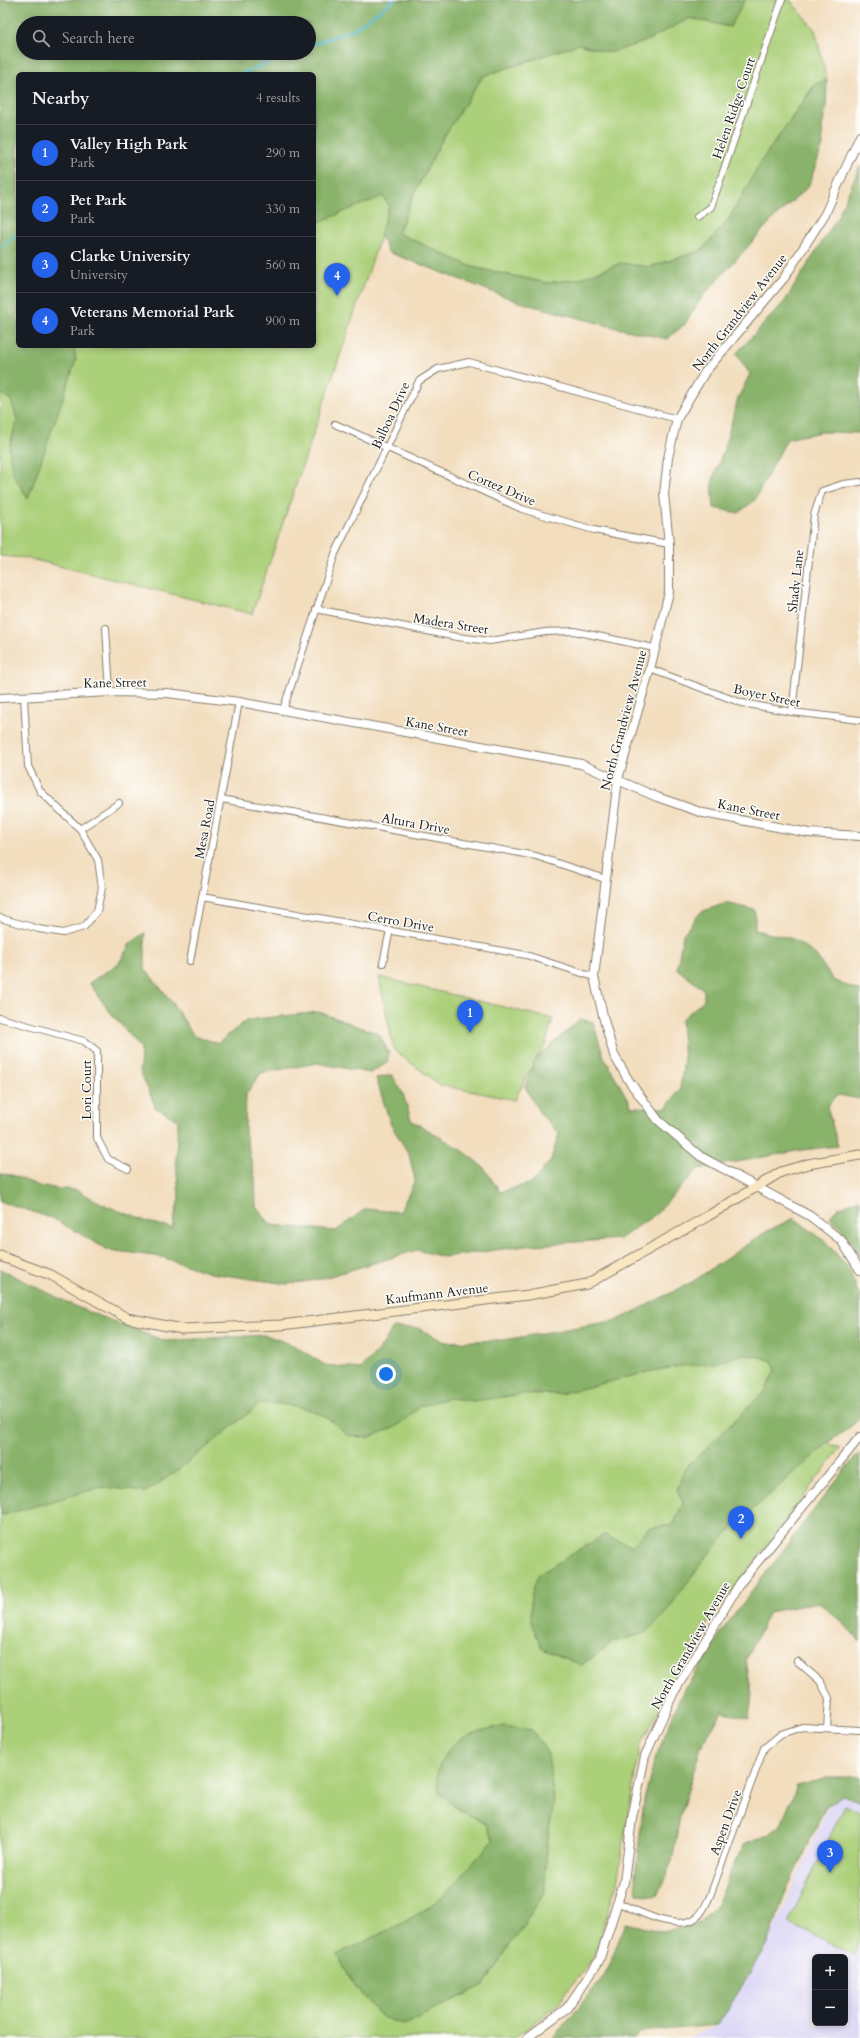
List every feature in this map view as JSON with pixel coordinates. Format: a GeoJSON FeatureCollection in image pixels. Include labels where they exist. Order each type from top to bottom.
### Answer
{"type":"FeatureCollection","features":[{"type":"Feature","properties":{"kind":"main road","name":"Kaufmann Avenue"},"geometry":{"type":"LineString","coordinates":[[0,1256],[51,1275],[128,1318],[182,1329],[281,1325],[528,1295],[587,1284],[781,1172],[808,1164],[860,1155]]}},
{"type":"Feature","properties":{"kind":"street","name":"Helen Ridge Court"},"geometry":{"type":"LineString","coordinates":[[697,217],[711,206],[782,0]]}},
{"type":"Feature","properties":{"kind":"street","name":"North Grandview Avenue"},"geometry":{"type":"LineString","coordinates":[[860,136],[825,214],[784,278],[706,372],[677,420],[668,458],[664,494],[668,544],[669,592],[650,669],[618,779],[594,977],[614,1054],[629,1081],[658,1120],[700,1156],[758,1186],[810,1216],[841,1240],[860,1270]]}},
{"type":"Feature","properties":{"kind":"street","name":"Balboa Drive"},"geometry":{"type":"LineString","coordinates":[[282,710],[335,554],[419,381],[438,369],[469,362],[677,420]]}},
{"type":"Feature","properties":{"kind":"street","name":"Cortez Drive"},"geometry":{"type":"LineString","coordinates":[[335,424],[388,447],[522,510],[594,530],[668,544]]}},
{"type":"Feature","properties":{"kind":"street","name":"Shady Lane"},"geometry":{"type":"LineString","coordinates":[[792,712],[814,515],[822,491],[842,484],[860,482]]}},
{"type":"Feature","properties":{"kind":"street","name":"Madera Street"},"geometry":{"type":"LineString","coordinates":[[316,609],[457,637],[490,641],[545,632],[574,631],[654,648]]}},
{"type":"Feature","properties":{"kind":"street"},"geometry":{"type":"LineString","coordinates":[[106,628],[110,692]]}},
{"type":"Feature","properties":{"kind":"street","name":"Boyer Street"},"geometry":{"type":"LineString","coordinates":[[650,669],[742,703],[792,712],[860,720]]}},
{"type":"Feature","properties":{"kind":"street","name":"Kane Street"},"geometry":{"type":"LineString","coordinates":[[0,698],[110,692],[167,693],[240,702],[581,764],[657,797],[703,813],[810,833],[860,836]]}},
{"type":"Feature","properties":{"kind":"street"},"geometry":{"type":"LineString","coordinates":[[0,918],[39,929],[63,933],[84,927],[97,911],[102,888],[98,860],[80,828],[40,791],[28,766],[24,697]]}},
{"type":"Feature","properties":{"kind":"street","name":"Mesa Road"},"geometry":{"type":"LineString","coordinates":[[190,961],[240,702]]}},
{"type":"Feature","properties":{"kind":"street","name":"Altura Drive"},"geometry":{"type":"LineString","coordinates":[[221,800],[536,856],[605,879]]}},
{"type":"Feature","properties":{"kind":"street"},"geometry":{"type":"LineString","coordinates":[[80,828],[119,803]]}},
{"type":"Feature","properties":{"kind":"street","name":"Cerro Drive"},"geometry":{"type":"LineString","coordinates":[[202,897],[526,955],[594,977]]}},
{"type":"Feature","properties":{"kind":"street"},"geometry":{"type":"LineString","coordinates":[[383,964],[390,930]]}},
{"type":"Feature","properties":{"kind":"street","name":"Lori Court"},"geometry":{"type":"LineString","coordinates":[[0,1018],[84,1041],[97,1051],[97,1138],[108,1159],[128,1169]]}},
{"type":"Feature","properties":{"kind":"street","name":"North Grandview Avenue"},"geometry":{"type":"LineString","coordinates":[[527,2038],[567,2008],[599,1961],[624,1882],[632,1818],[645,1756],[673,1694],[740,1583],[860,1437]]}},
{"type":"Feature","properties":{"kind":"street"},"geometry":{"type":"LineString","coordinates":[[797,1661],[820,1681],[829,1698],[826,1728]]}},
{"type":"Feature","properties":{"kind":"street","name":"Aspen Drive"},"geometry":{"type":"LineString","coordinates":[[617,1902],[653,1918],[677,1924],[697,1917],[710,1896],[764,1748],[781,1734],[802,1727],[860,1730]]}},
{"type":"Feature","properties":{"kind":"shaded area"},"geometry":{"type":"Polygon","coordinates":[[[834,1792],[860,1801],[860,2038],[687,2038],[718,2025],[768,1944],[834,1792]]]}},
{"type":"Feature","properties":{"kind":"green space"},"geometry":{"type":"Polygon","coordinates":[[[0,0],[461,0],[252,614],[27,558],[0,556],[0,0]]]}},
{"type":"Feature","properties":{"kind":"green space"},"geometry":{"type":"Polygon","coordinates":[[[0,0],[745,0],[730,27],[690,18],[644,42],[610,53],[579,44],[483,76],[443,138],[413,196],[398,233],[472,267],[547,283],[578,279],[621,263],[650,267],[702,250],[729,219],[762,160],[816,84],[827,80],[826,108],[822,127],[823,145],[808,187],[771,221],[702,297],[685,324],[667,339],[621,329],[519,302],[388,252],[380,234],[389,206],[383,196],[316,223],[316,72],[16,72],[16,348],[74,348],[76,360],[28,499],[12,472],[9,448],[17,420],[11,400],[0,393],[0,0]]]}},
{"type":"Feature","properties":{"kind":"green space"},"geometry":{"type":"Polygon","coordinates":[[[745,0],[790,0],[815,30],[827,80],[815,84],[762,160],[729,219],[702,250],[650,267],[621,264],[578,279],[547,283],[472,267],[398,233],[413,196],[443,138],[483,76],[579,44],[610,52],[644,42],[690,18],[730,27],[745,0]]]}},
{"type":"Feature","properties":{"kind":"green space"},"geometry":{"type":"Polygon","coordinates":[[[860,166],[860,433],[821,432],[787,439],[754,501],[738,513],[714,508],[712,482],[725,446],[738,398],[750,374],[736,354],[785,301],[837,218],[860,166]]]}},
{"type":"Feature","properties":{"kind":"green space"},"geometry":{"type":"Polygon","coordinates":[[[726,903],[755,910],[755,930],[793,939],[816,955],[833,980],[860,991],[860,1099],[838,1095],[827,1106],[838,1146],[802,1150],[698,1169],[657,1213],[620,1239],[533,1245],[444,1257],[417,1250],[317,1280],[287,1284],[210,1273],[162,1257],[108,1250],[54,1219],[0,1201],[0,1174],[12,1175],[42,1187],[76,1190],[109,1207],[148,1222],[172,1228],[179,1198],[176,1160],[178,1120],[156,1108],[140,1071],[141,1048],[110,1012],[89,983],[119,963],[130,944],[145,933],[145,969],[171,1001],[194,1036],[218,1043],[247,1020],[319,1012],[379,1034],[389,1053],[387,1063],[370,1073],[317,1063],[261,1073],[246,1094],[245,1133],[255,1178],[256,1206],[271,1225],[336,1231],[365,1209],[400,1212],[415,1180],[409,1154],[391,1125],[376,1078],[392,1075],[403,1094],[411,1120],[465,1152],[484,1168],[500,1192],[532,1183],[551,1160],[559,1134],[539,1112],[525,1087],[535,1060],[580,1019],[593,1022],[603,1055],[632,1107],[666,1108],[680,1089],[684,1060],[681,1020],[704,1000],[704,990],[677,969],[683,934],[701,912],[726,903]]]}},
{"type":"Feature","properties":{"kind":"green space"},"geometry":{"type":"Polygon","coordinates":[[[379,977],[553,1019],[545,1046],[535,1060],[515,1100],[440,1085],[394,1050],[379,977]]]}},
{"type":"Feature","properties":{"kind":"green space"},"geometry":{"type":"Polygon","coordinates":[[[860,1199],[860,1255],[852,1241],[830,1217],[838,1208],[860,1199]]]}},
{"type":"Feature","properties":{"kind":"green space"},"geometry":{"type":"Polygon","coordinates":[[[794,1218],[827,1243],[848,1268],[860,1297],[860,1416],[855,1423],[828,1443],[840,1448],[706,1626],[640,1745],[617,1882],[594,1957],[556,2006],[514,2038],[0,2038],[0,1419],[437,1376],[653,1314],[794,1218]]]}},
{"type":"Feature","properties":{"kind":"green space"},"geometry":{"type":"Polygon","coordinates":[[[794,1218],[827,1243],[848,1268],[860,1297],[860,1416],[855,1423],[828,1443],[735,1525],[705,1558],[664,1615],[646,1633],[613,1642],[582,1665],[542,1649],[531,1622],[531,1595],[538,1575],[604,1535],[632,1546],[648,1528],[673,1525],[683,1503],[677,1490],[684,1470],[766,1390],[776,1370],[772,1361],[760,1357],[742,1355],[716,1363],[681,1366],[652,1371],[560,1394],[524,1394],[474,1401],[448,1398],[421,1406],[396,1427],[367,1438],[346,1435],[328,1418],[308,1409],[261,1403],[178,1470],[146,1492],[102,1487],[0,1516],[0,1269],[79,1308],[165,1341],[265,1335],[293,1345],[325,1365],[360,1369],[380,1349],[393,1328],[418,1328],[445,1342],[504,1340],[618,1320],[692,1282],[767,1231],[794,1218]]]}},
{"type":"Feature","properties":{"kind":"green space"},"geometry":{"type":"Polygon","coordinates":[[[860,1453],[860,1641],[844,1624],[818,1602],[769,1612],[746,1660],[752,1695],[749,1719],[722,1711],[701,1747],[680,1816],[672,1861],[657,1896],[637,1894],[635,1877],[644,1800],[655,1759],[681,1695],[724,1628],[848,1465],[860,1453]]]}},
{"type":"Feature","properties":{"kind":"green space"},"geometry":{"type":"Polygon","coordinates":[[[503,1726],[532,1730],[548,1754],[554,1801],[547,1845],[545,1892],[484,1985],[404,2025],[388,2020],[371,2005],[357,1988],[345,1970],[338,1954],[390,1930],[415,1916],[438,1900],[453,1886],[493,1841],[486,1824],[461,1811],[439,1792],[437,1775],[442,1759],[455,1743],[482,1730],[503,1726]]]}},
{"type":"Feature","properties":{"kind":"green space"},"geometry":{"type":"Polygon","coordinates":[[[827,1777],[860,1777],[860,1801],[842,1795],[826,1806],[786,1891],[768,1944],[718,2025],[641,2032],[634,2038],[553,2038],[604,1976],[626,1923],[660,1931],[695,1926],[718,1904],[731,1870],[744,1845],[771,1833],[781,1825],[797,1786],[827,1777]]]}},
{"type":"Feature","properties":{"kind":"green space"},"geometry":{"type":"Polygon","coordinates":[[[845,1805],[860,1812],[860,1941],[854,1955],[788,1923],[845,1805]]]}},
{"type":"Feature","properties":{"kind":"waterway"},"geometry":{"type":"LineString","coordinates":[[316,43],[354,29],[394,0]]}},
{"type":"Feature","properties":{"kind":"waterway"},"geometry":{"type":"LineString","coordinates":[[246,72],[275,60]]}},
{"type":"Feature","properties":{"kind":"waterway"},"geometry":{"type":"LineString","coordinates":[[1,247],[16,235]]}},
{"type":"Feature","properties":{"kind":"place","name":"Veterans Memorial Park"},"geometry":{"type":"Point","coordinates":[337,296]}},
{"type":"Feature","properties":{"kind":"place","name":"Valley High Park"},"geometry":{"type":"Point","coordinates":[470,1033]}},
{"type":"Feature","properties":{"kind":"place","name":"Pet Park"},"geometry":{"type":"Point","coordinates":[741,1539]}},
{"type":"Feature","properties":{"kind":"place","name":"Clarke University"},"geometry":{"type":"Point","coordinates":[830,1873]}}]}
